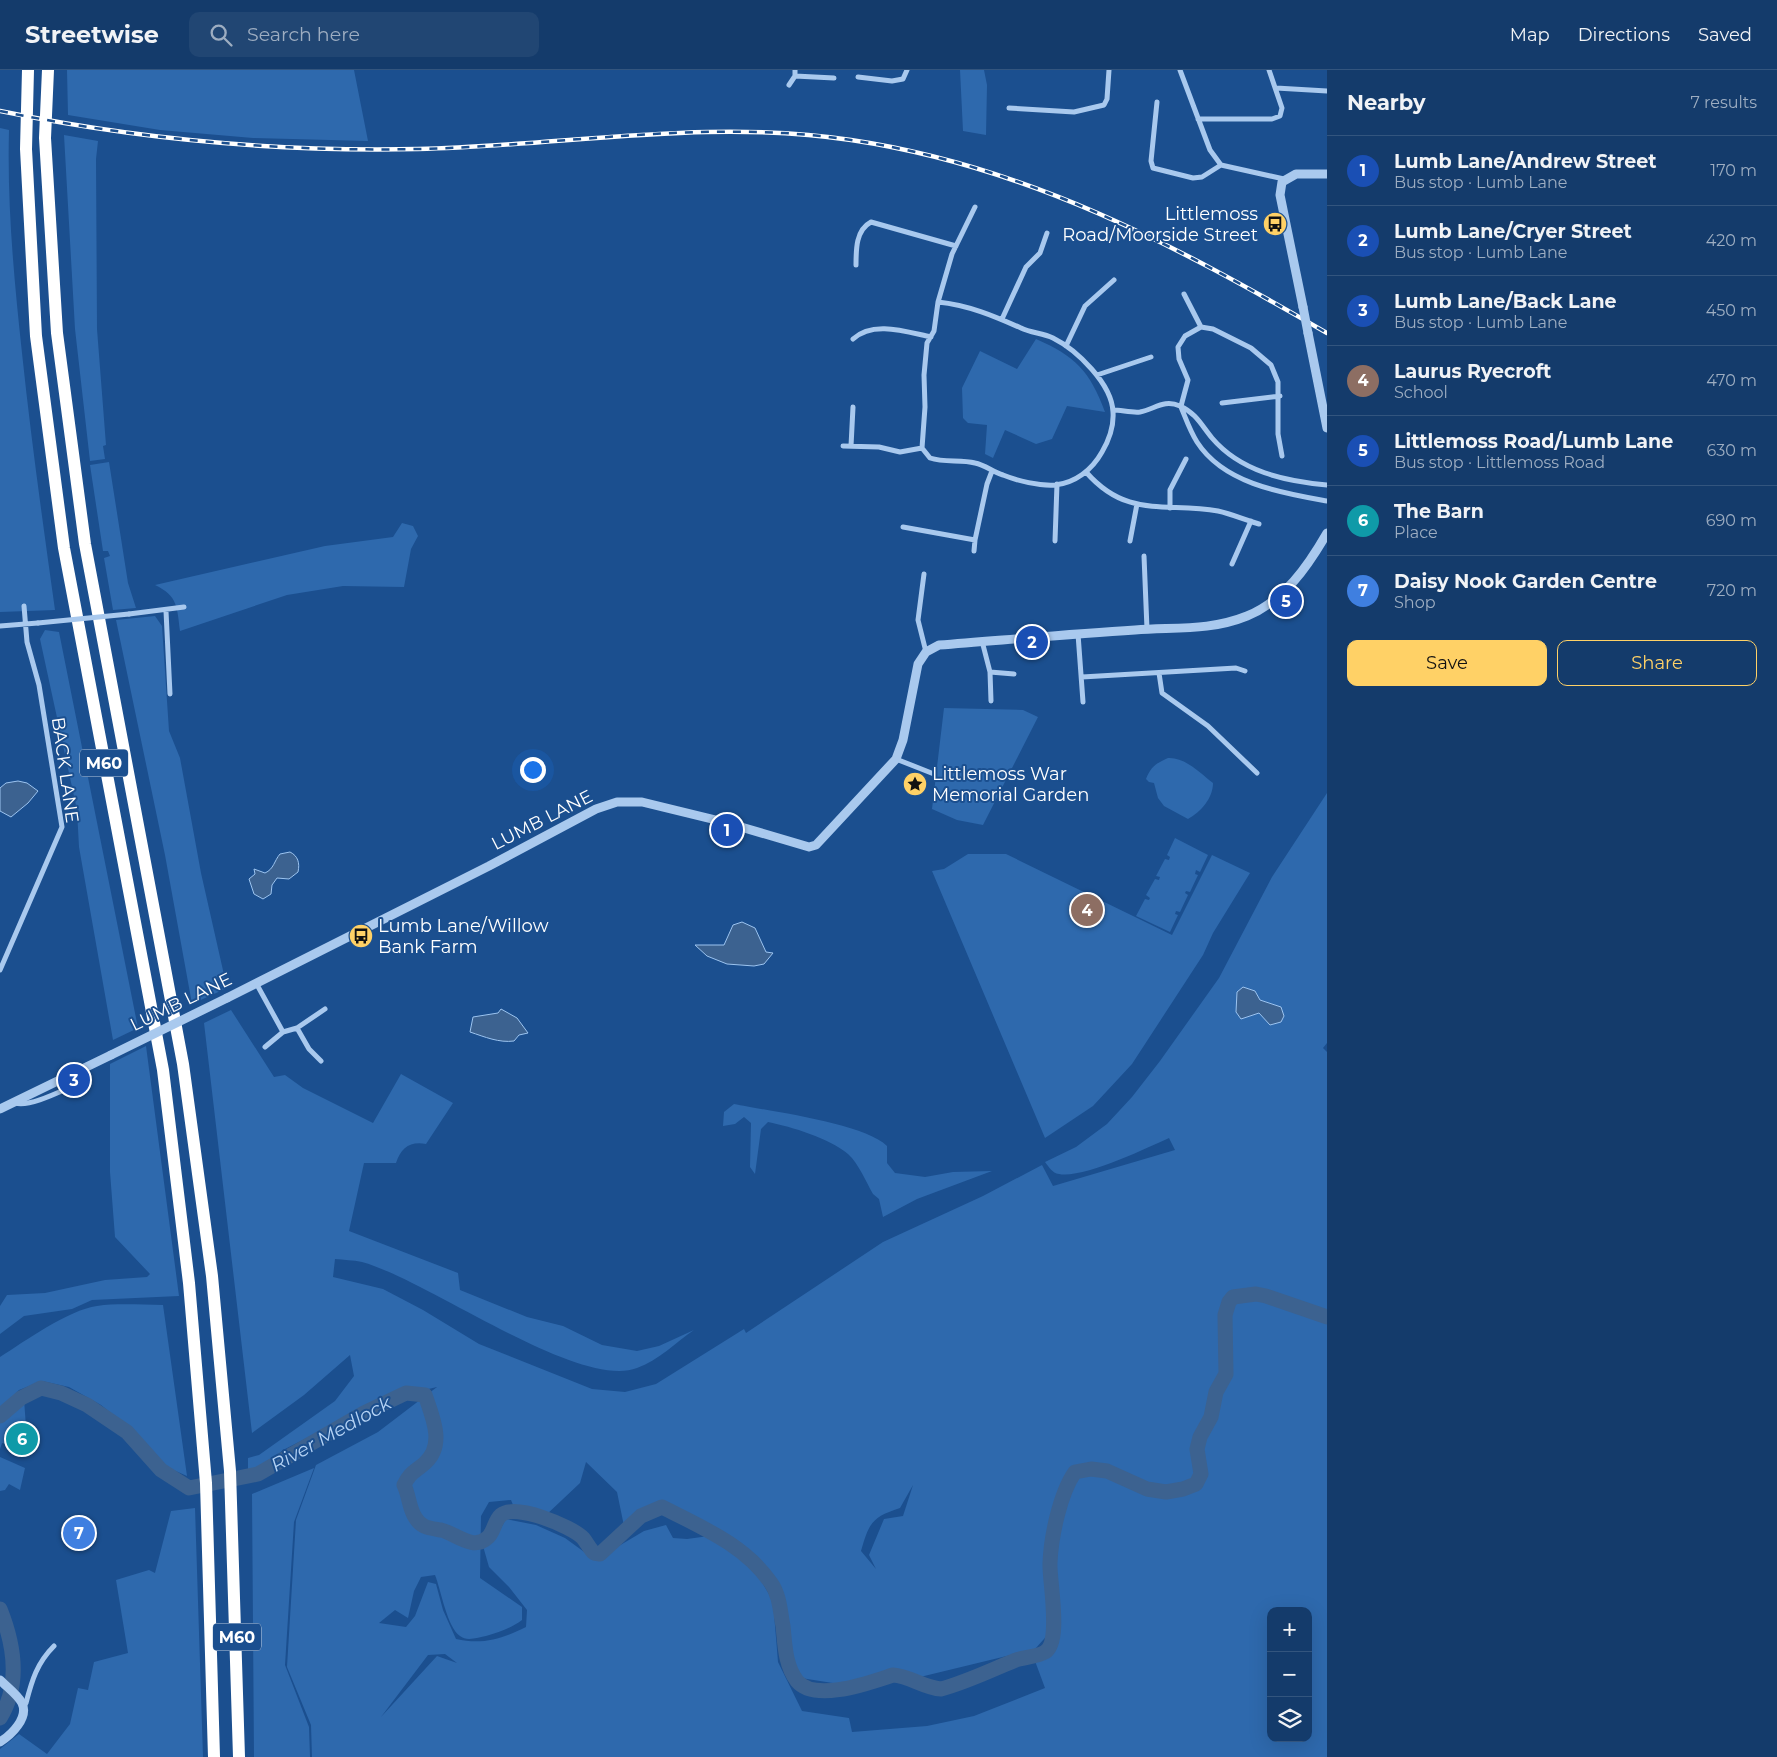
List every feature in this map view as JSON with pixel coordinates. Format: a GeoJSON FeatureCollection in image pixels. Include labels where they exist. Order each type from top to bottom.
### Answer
{"type":"FeatureCollection","features":[{"type":"Feature","properties":{"kind":"highway","name":"M60"},"geometry":{"type":"LineString","coordinates":[[28,70],[26,149],[36,336],[64,548],[163,1070],[189,1283],[208,1518],[214,1757]]}},
{"type":"Feature","properties":{"kind":"highway","name":"M60"},"geometry":{"type":"LineString","coordinates":[[48,70],[45,138],[57,333],[85,544],[183,1064],[212,1276],[229,1452],[239,1757]]}},
{"type":"Feature","properties":{"kind":"street"},"geometry":{"type":"LineString","coordinates":[[858,77],[892,81],[903,79],[907,70]]}},
{"type":"Feature","properties":{"kind":"street"},"geometry":{"type":"LineString","coordinates":[[1009,108],[1074,112],[1104,106],[1108,99],[1109,70]]}},
{"type":"Feature","properties":{"kind":"street"},"geometry":{"type":"LineString","coordinates":[[1180,70],[1210,150],[1221,165],[1284,179],[1296,174],[1327,174]]}},
{"type":"Feature","properties":{"kind":"street"},"geometry":{"type":"LineString","coordinates":[[1198,119],[1272,119],[1282,113],[1269,70]]}},
{"type":"Feature","properties":{"kind":"street"},"geometry":{"type":"LineString","coordinates":[[789,85],[795,73],[834,78]]}},
{"type":"Feature","properties":{"kind":"street"},"geometry":{"type":"LineString","coordinates":[[1276,88],[1327,90]]}},
{"type":"Feature","properties":{"kind":"street"},"geometry":{"type":"LineString","coordinates":[[1157,102],[1151,161],[1153,168],[1193,178],[1202,177],[1221,165]]}},
{"type":"Feature","properties":{"kind":"street"},"geometry":{"type":"LineString","coordinates":[[1284,179],[1280,195],[1327,428]]}},
{"type":"Feature","properties":{"kind":"street"},"geometry":{"type":"LineString","coordinates":[[938,302],[967,307],[1002,318],[1022,329],[1052,338],[1066,346],[1097,375],[1104,386],[1113,410],[1113,424],[1097,460],[1086,472],[1071,481],[1043,485],[1004,476],[974,462],[930,458],[922,448],[927,343],[934,331],[938,302],[952,254],[975,207]]}},
{"type":"Feature","properties":{"kind":"street"},"geometry":{"type":"LineString","coordinates":[[856,265],[858,237],[864,226],[871,222],[956,246]]}},
{"type":"Feature","properties":{"kind":"street"},"geometry":{"type":"LineString","coordinates":[[1002,318],[1026,267],[1040,253],[1047,233]]}},
{"type":"Feature","properties":{"kind":"street"},"geometry":{"type":"LineString","coordinates":[[1066,346],[1085,306],[1114,280]]}},
{"type":"Feature","properties":{"kind":"street"},"geometry":{"type":"LineString","coordinates":[[1184,294],[1201,328]]}},
{"type":"Feature","properties":{"kind":"street"},"geometry":{"type":"LineString","coordinates":[[853,339],[859,333],[874,328],[931,337]]}},
{"type":"Feature","properties":{"kind":"street"},"geometry":{"type":"LineString","coordinates":[[1282,456],[1278,434],[1280,396],[1278,382],[1271,365],[1251,348],[1213,329],[1201,328],[1186,336],[1178,347],[1179,359],[1188,380],[1181,406],[1197,443],[1213,460],[1251,483],[1327,501]]}},
{"type":"Feature","properties":{"kind":"street"},"geometry":{"type":"LineString","coordinates":[[1097,375],[1151,357]]}},
{"type":"Feature","properties":{"kind":"street"},"geometry":{"type":"LineString","coordinates":[[1222,403],[1280,396]]}},
{"type":"Feature","properties":{"kind":"street"},"geometry":{"type":"LineString","coordinates":[[1113,410],[1140,412],[1163,403],[1181,406],[1197,416],[1212,439],[1234,458],[1252,468],[1285,479],[1327,485]]}},
{"type":"Feature","properties":{"kind":"street"},"geometry":{"type":"LineString","coordinates":[[851,446],[853,407]]}},
{"type":"Feature","properties":{"kind":"street"},"geometry":{"type":"LineString","coordinates":[[843,446],[878,448],[900,452],[922,448]]}},
{"type":"Feature","properties":{"kind":"street"},"geometry":{"type":"LineString","coordinates":[[1170,508],[1170,490],[1186,459]]}},
{"type":"Feature","properties":{"kind":"street"},"geometry":{"type":"LineString","coordinates":[[974,551],[992,471]]}},
{"type":"Feature","properties":{"kind":"street"},"geometry":{"type":"LineString","coordinates":[[1086,472],[1107,492],[1137,504],[1152,508],[1218,511],[1259,524]]}},
{"type":"Feature","properties":{"kind":"street"},"geometry":{"type":"LineString","coordinates":[[1055,541],[1057,484]]}},
{"type":"Feature","properties":{"kind":"street"},"geometry":{"type":"LineString","coordinates":[[1130,541],[1137,504]]}},
{"type":"Feature","properties":{"kind":"street"},"geometry":{"type":"LineString","coordinates":[[1232,564],[1251,521]]}},
{"type":"Feature","properties":{"kind":"street"},"geometry":{"type":"LineString","coordinates":[[903,527],[975,540]]}},
{"type":"Feature","properties":{"kind":"street"},"geometry":{"type":"LineString","coordinates":[[924,574],[918,620],[926,652],[939,645],[982,641],[1147,629],[1213,627],[1249,616],[1280,595],[1308,566],[1327,533]]}},
{"type":"Feature","properties":{"kind":"street"},"geometry":{"type":"LineString","coordinates":[[1144,556],[1147,629]]}},
{"type":"Feature","properties":{"kind":"street","name":"BACK LANE"},"geometry":{"type":"LineString","coordinates":[[0,970],[62,826],[38,685],[24,624],[24,606]]}},
{"type":"Feature","properties":{"kind":"street"},"geometry":{"type":"LineString","coordinates":[[0,626],[166,611],[184,607]]}},
{"type":"Feature","properties":{"kind":"street"},"geometry":{"type":"LineString","coordinates":[[166,611],[170,694]]}},
{"type":"Feature","properties":{"kind":"street"},"geometry":{"type":"LineString","coordinates":[[1078,634],[1082,702]]}},
{"type":"Feature","properties":{"kind":"street"},"geometry":{"type":"LineString","coordinates":[[982,641],[990,672],[990,701]]}},
{"type":"Feature","properties":{"kind":"street","name":"LUMB LANE"},"geometry":{"type":"LineString","coordinates":[[0,1109],[227,998],[489,866],[596,809],[617,802],[642,802],[724,822],[809,847],[816,845],[896,759],[903,740],[918,664],[926,652]]}},
{"type":"Feature","properties":{"kind":"street"},"geometry":{"type":"LineString","coordinates":[[1082,677],[1236,668],[1245,671]]}},
{"type":"Feature","properties":{"kind":"street"},"geometry":{"type":"LineString","coordinates":[[990,672],[1014,674]]}},
{"type":"Feature","properties":{"kind":"street"},"geometry":{"type":"LineString","coordinates":[[1159,673],[1162,693],[1208,726],[1257,773]]}},
{"type":"Feature","properties":{"kind":"street"},"geometry":{"type":"LineString","coordinates":[[896,759],[934,774]]}},
{"type":"Feature","properties":{"kind":"street"},"geometry":{"type":"LineString","coordinates":[[256,983],[283,1032]]}},
{"type":"Feature","properties":{"kind":"street"},"geometry":{"type":"LineString","coordinates":[[265,1047],[283,1032],[297,1028],[325,1009]]}},
{"type":"Feature","properties":{"kind":"street"},"geometry":{"type":"LineString","coordinates":[[297,1028],[313,1053],[321,1061]]}},
{"type":"Feature","properties":{"kind":"street"},"geometry":{"type":"LineString","coordinates":[[22,1704],[26,1703],[33,1674],[54,1646]]}},
{"type":"Feature","properties":{"kind":"street"},"geometry":{"type":"LineString","coordinates":[[0,1680],[22,1704],[22,1719],[0,1742]]}},
{"type":"Feature","properties":{"kind":"shaded area"},"geometry":{"type":"Polygon","coordinates":[[[67,70],[354,70],[368,141],[253,138],[160,130],[68,115],[67,70]]]}},
{"type":"Feature","properties":{"kind":"shaded area"},"geometry":{"type":"Polygon","coordinates":[[[960,70],[984,70],[987,85],[986,135],[963,131],[960,70]]]}},
{"type":"Feature","properties":{"kind":"shaded area"},"geometry":{"type":"Polygon","coordinates":[[[0,128],[9,130],[10,214],[16,297],[33,449],[55,610],[0,612],[0,128]]]}},
{"type":"Feature","properties":{"kind":"shaded area"},"geometry":{"type":"Polygon","coordinates":[[[64,135],[98,141],[96,159],[97,329],[106,445],[103,446],[105,459],[90,461],[75,329],[64,135]]]}},
{"type":"Feature","properties":{"kind":"shaded area"},"geometry":{"type":"Polygon","coordinates":[[[1036,339],[1061,352],[1080,367],[1087,375],[1105,412],[1067,406],[1052,439],[1036,444],[1005,430],[993,458],[985,454],[987,425],[968,423],[963,418],[962,388],[980,351],[1017,369],[1036,339]]]}},
{"type":"Feature","properties":{"kind":"shaded area"},"geometry":{"type":"Polygon","coordinates":[[[109,462],[128,583],[136,608],[113,610],[104,558],[110,556],[108,551],[103,551],[90,465],[109,462]]]}},
{"type":"Feature","properties":{"kind":"shaded area"},"geometry":{"type":"Polygon","coordinates":[[[402,523],[413,526],[418,536],[411,549],[404,587],[343,586],[287,595],[180,631],[175,603],[168,593],[155,585],[325,546],[393,537],[402,523]]]}},
{"type":"Feature","properties":{"kind":"shaded area"},"geometry":{"type":"Polygon","coordinates":[[[155,616],[162,626],[169,731],[180,758],[201,873],[227,988],[192,1004],[165,855],[116,620],[155,616]]]}},
{"type":"Feature","properties":{"kind":"shaded area"},"geometry":{"type":"Polygon","coordinates":[[[45,630],[59,632],[138,1028],[113,1040],[79,847],[77,810],[40,639],[45,630]]]}},
{"type":"Feature","properties":{"kind":"shaded area"},"geometry":{"type":"Polygon","coordinates":[[[944,708],[1023,710],[1038,717],[983,825],[957,820],[932,809],[944,708]]]}},
{"type":"Feature","properties":{"kind":"shaded area"},"geometry":{"type":"Polygon","coordinates":[[[1168,758],[1174,758],[1186,763],[1198,770],[1213,783],[1209,799],[1197,813],[1188,819],[1164,806],[1158,798],[1154,783],[1146,779],[1155,766],[1168,758]]]}},
{"type":"Feature","properties":{"kind":"shaded area"},"geometry":{"type":"Polygon","coordinates":[[[18,781],[27,783],[38,791],[28,803],[11,817],[0,811],[0,788],[6,783],[18,781]]]}},
{"type":"Feature","properties":{"kind":"shaded area"},"geometry":{"type":"Polygon","coordinates":[[[1327,793],[1327,1043],[1323,1048],[1327,1052],[1327,1757],[312,1757],[311,1725],[287,1667],[296,1520],[316,1465],[378,1432],[437,1387],[420,1391],[404,1389],[283,1450],[261,1469],[248,1471],[248,1458],[259,1455],[335,1401],[354,1376],[350,1355],[304,1395],[252,1433],[204,1023],[231,1010],[274,1077],[285,1075],[303,1088],[373,1123],[401,1074],[453,1103],[426,1144],[420,1143],[407,1147],[403,1150],[396,1163],[364,1163],[349,1231],[458,1273],[460,1290],[527,1317],[563,1326],[602,1345],[637,1351],[659,1346],[694,1330],[645,1365],[637,1368],[611,1370],[578,1363],[541,1349],[425,1289],[362,1262],[335,1259],[333,1277],[383,1289],[423,1310],[479,1344],[592,1389],[625,1392],[656,1384],[744,1329],[746,1333],[883,1242],[983,1196],[1042,1165],[1053,1186],[1175,1150],[1169,1138],[1114,1162],[1083,1172],[1069,1174],[1054,1172],[1045,1162],[1076,1147],[1107,1124],[1132,1097],[1160,1061],[1219,978],[1272,877],[1327,793]],[[586,1462],[580,1483],[545,1516],[515,1510],[511,1500],[489,1502],[481,1516],[480,1578],[522,1607],[522,1620],[501,1631],[473,1639],[463,1638],[451,1625],[435,1575],[421,1577],[414,1591],[408,1618],[395,1610],[379,1623],[406,1627],[415,1616],[428,1582],[436,1584],[443,1610],[456,1639],[465,1641],[492,1640],[526,1627],[527,1610],[509,1587],[489,1567],[483,1546],[494,1540],[506,1519],[536,1525],[565,1538],[587,1554],[602,1556],[644,1531],[666,1525],[673,1538],[687,1539],[709,1536],[752,1565],[773,1601],[778,1662],[802,1711],[849,1718],[852,1732],[927,1726],[974,1716],[1045,1688],[1035,1661],[1055,1651],[1061,1620],[1035,1649],[920,1677],[891,1670],[855,1682],[839,1684],[801,1678],[793,1663],[781,1587],[756,1557],[716,1529],[663,1505],[639,1512],[624,1526],[617,1492],[586,1462]],[[913,1485],[900,1508],[877,1518],[869,1527],[861,1551],[876,1569],[869,1555],[884,1519],[903,1516],[913,1485]],[[445,1654],[428,1655],[381,1717],[437,1656],[457,1663],[445,1654]]]}},
{"type":"Feature","properties":{"kind":"shaded area"},"geometry":{"type":"Polygon","coordinates":[[[1175,838],[1208,855],[1200,872],[1196,870],[1195,874],[1198,875],[1190,892],[1186,891],[1185,893],[1188,895],[1180,912],[1176,911],[1175,914],[1178,915],[1170,932],[1136,916],[1145,899],[1149,900],[1150,898],[1146,895],[1155,879],[1159,880],[1160,877],[1156,876],[1165,859],[1169,860],[1170,857],[1167,855],[1175,838]]]}},
{"type":"Feature","properties":{"kind":"shaded area"},"geometry":{"type":"Polygon","coordinates":[[[290,852],[298,860],[298,872],[289,879],[277,878],[272,885],[271,894],[263,899],[254,894],[249,879],[255,874],[254,869],[265,873],[272,867],[280,854],[290,852]]]}},
{"type":"Feature","properties":{"kind":"shaded area"},"geometry":{"type":"Polygon","coordinates":[[[968,854],[1006,854],[1172,935],[1212,855],[1250,873],[1213,933],[1203,955],[1132,1064],[1093,1106],[1045,1138],[932,871],[944,869],[968,854]]]}},
{"type":"Feature","properties":{"kind":"shaded area"},"geometry":{"type":"Polygon","coordinates":[[[742,922],[755,928],[766,952],[773,953],[764,964],[754,966],[727,964],[707,956],[695,945],[724,945],[733,925],[742,922]]]}},
{"type":"Feature","properties":{"kind":"shaded area"},"geometry":{"type":"Polygon","coordinates":[[[1243,987],[1255,991],[1260,1000],[1281,1007],[1284,1016],[1281,1022],[1270,1025],[1259,1013],[1241,1019],[1236,1012],[1237,992],[1243,987]]]}},
{"type":"Feature","properties":{"kind":"shaded area"},"geometry":{"type":"Polygon","coordinates":[[[501,1009],[517,1018],[528,1033],[519,1035],[514,1041],[503,1041],[470,1032],[473,1017],[498,1013],[501,1009]]]}},
{"type":"Feature","properties":{"kind":"shaded area"},"geometry":{"type":"Polygon","coordinates":[[[146,1046],[179,1296],[92,1300],[72,1309],[24,1316],[0,1334],[0,1306],[7,1295],[45,1293],[105,1280],[147,1277],[150,1274],[115,1237],[110,1172],[110,1064],[146,1046]]]}},
{"type":"Feature","properties":{"kind":"shaded area"},"geometry":{"type":"Polygon","coordinates":[[[734,1104],[837,1124],[875,1138],[887,1146],[887,1163],[895,1173],[925,1177],[953,1172],[992,1171],[917,1199],[883,1217],[879,1199],[873,1194],[852,1158],[831,1143],[799,1130],[768,1122],[761,1129],[755,1174],[750,1167],[751,1123],[744,1117],[735,1124],[723,1126],[724,1112],[734,1104]]]}},
{"type":"Feature","properties":{"kind":"shaded area"},"geometry":{"type":"Polygon","coordinates":[[[121,1304],[163,1305],[187,1476],[162,1465],[133,1431],[101,1405],[69,1387],[42,1381],[19,1390],[0,1409],[0,1357],[34,1335],[73,1313],[97,1306],[121,1304]]]}},
{"type":"Feature","properties":{"kind":"shaded area"},"geometry":{"type":"Polygon","coordinates":[[[24,1399],[26,1427],[16,1430],[17,1449],[20,1450],[20,1453],[15,1453],[12,1445],[2,1443],[0,1449],[0,1419],[24,1399]]]}},
{"type":"Feature","properties":{"kind":"shaded area"},"geometry":{"type":"Polygon","coordinates":[[[0,1457],[25,1468],[20,1490],[9,1484],[5,1490],[0,1491],[0,1457]]]}},
{"type":"Feature","properties":{"kind":"shaded area"},"geometry":{"type":"Polygon","coordinates":[[[314,1468],[294,1522],[285,1665],[309,1727],[310,1757],[254,1757],[252,1494],[314,1468]]]}},
{"type":"Feature","properties":{"kind":"shaded area"},"geometry":{"type":"Polygon","coordinates":[[[195,1508],[203,1757],[0,1757],[0,1749],[19,1734],[47,1754],[70,1724],[78,1688],[88,1690],[94,1662],[128,1653],[116,1580],[149,1570],[155,1573],[171,1511],[195,1508]]]}},
{"type":"Feature","properties":{"kind":"waterway","name":"River Medlock"},"geometry":{"type":"LineString","coordinates":[[0,1416],[21,1398],[41,1388],[61,1393],[87,1405],[127,1432],[161,1470],[189,1488],[258,1474],[364,1413],[406,1393],[425,1395],[436,1431],[435,1448],[431,1456],[411,1475],[404,1485],[413,1513],[417,1521],[423,1525],[476,1543],[482,1542],[489,1536],[501,1515],[508,1512],[518,1512],[555,1522],[577,1533],[594,1553],[600,1554],[641,1516],[662,1507],[721,1538],[748,1558],[771,1583],[778,1598],[786,1655],[790,1668],[797,1681],[805,1687],[829,1691],[844,1689],[893,1675],[941,1689],[1016,1660],[1042,1654],[1050,1646],[1054,1624],[1050,1571],[1052,1541],[1061,1503],[1075,1472],[1091,1469],[1107,1471],[1147,1489],[1166,1492],[1196,1484],[1201,1474],[1197,1449],[1200,1437],[1211,1417],[1216,1392],[1226,1374],[1225,1315],[1229,1302],[1233,1297],[1256,1294],[1266,1296],[1327,1317]]}},
{"type":"Feature","properties":{"kind":"waterway","name":"River Medlock"},"geometry":{"type":"LineString","coordinates":[[0,1609],[9,1636],[13,1664],[11,1692],[0,1718]]}},
{"type":"Feature","properties":{"kind":"railway"},"geometry":{"type":"LineString","coordinates":[[0,111],[51,121],[155,136],[208,142],[313,148],[418,149],[472,147],[689,132],[797,134],[851,140],[916,152],[978,169],[1039,189],[1098,213],[1156,240],[1213,269],[1327,333]]}},
{"type":"Feature","properties":{"kind":"place","name":"Littlemoss Road/Moorside Street"},"geometry":{"type":"Point","coordinates":[1275,224]}},
{"type":"Feature","properties":{"kind":"place","name":"Littlemoss Road/Lumb Lane"},"geometry":{"type":"Point","coordinates":[1286,601]}},
{"type":"Feature","properties":{"kind":"place","name":"Lumb Lane/Cryer Street"},"geometry":{"type":"Point","coordinates":[1032,642]}},
{"type":"Feature","properties":{"kind":"place","name":"Littlemoss War Memorial Garden"},"geometry":{"type":"Point","coordinates":[915,784]}},
{"type":"Feature","properties":{"kind":"place","name":"Lumb Lane/Andrew Street"},"geometry":{"type":"Point","coordinates":[727,830]}},
{"type":"Feature","properties":{"kind":"place","name":"Laurus Ryecroft"},"geometry":{"type":"Point","coordinates":[1087,910]}},
{"type":"Feature","properties":{"kind":"place","name":"Lumb Lane/Willow Bank Farm"},"geometry":{"type":"Point","coordinates":[361,936]}},
{"type":"Feature","properties":{"kind":"place","name":"Lumb Lane/Back Lane"},"geometry":{"type":"Point","coordinates":[74,1080]}},
{"type":"Feature","properties":{"kind":"place","name":"The Barn"},"geometry":{"type":"Point","coordinates":[22,1439]}},
{"type":"Feature","properties":{"kind":"place","name":"Daisy Nook Garden Centre"},"geometry":{"type":"Point","coordinates":[79,1533]}}]}
